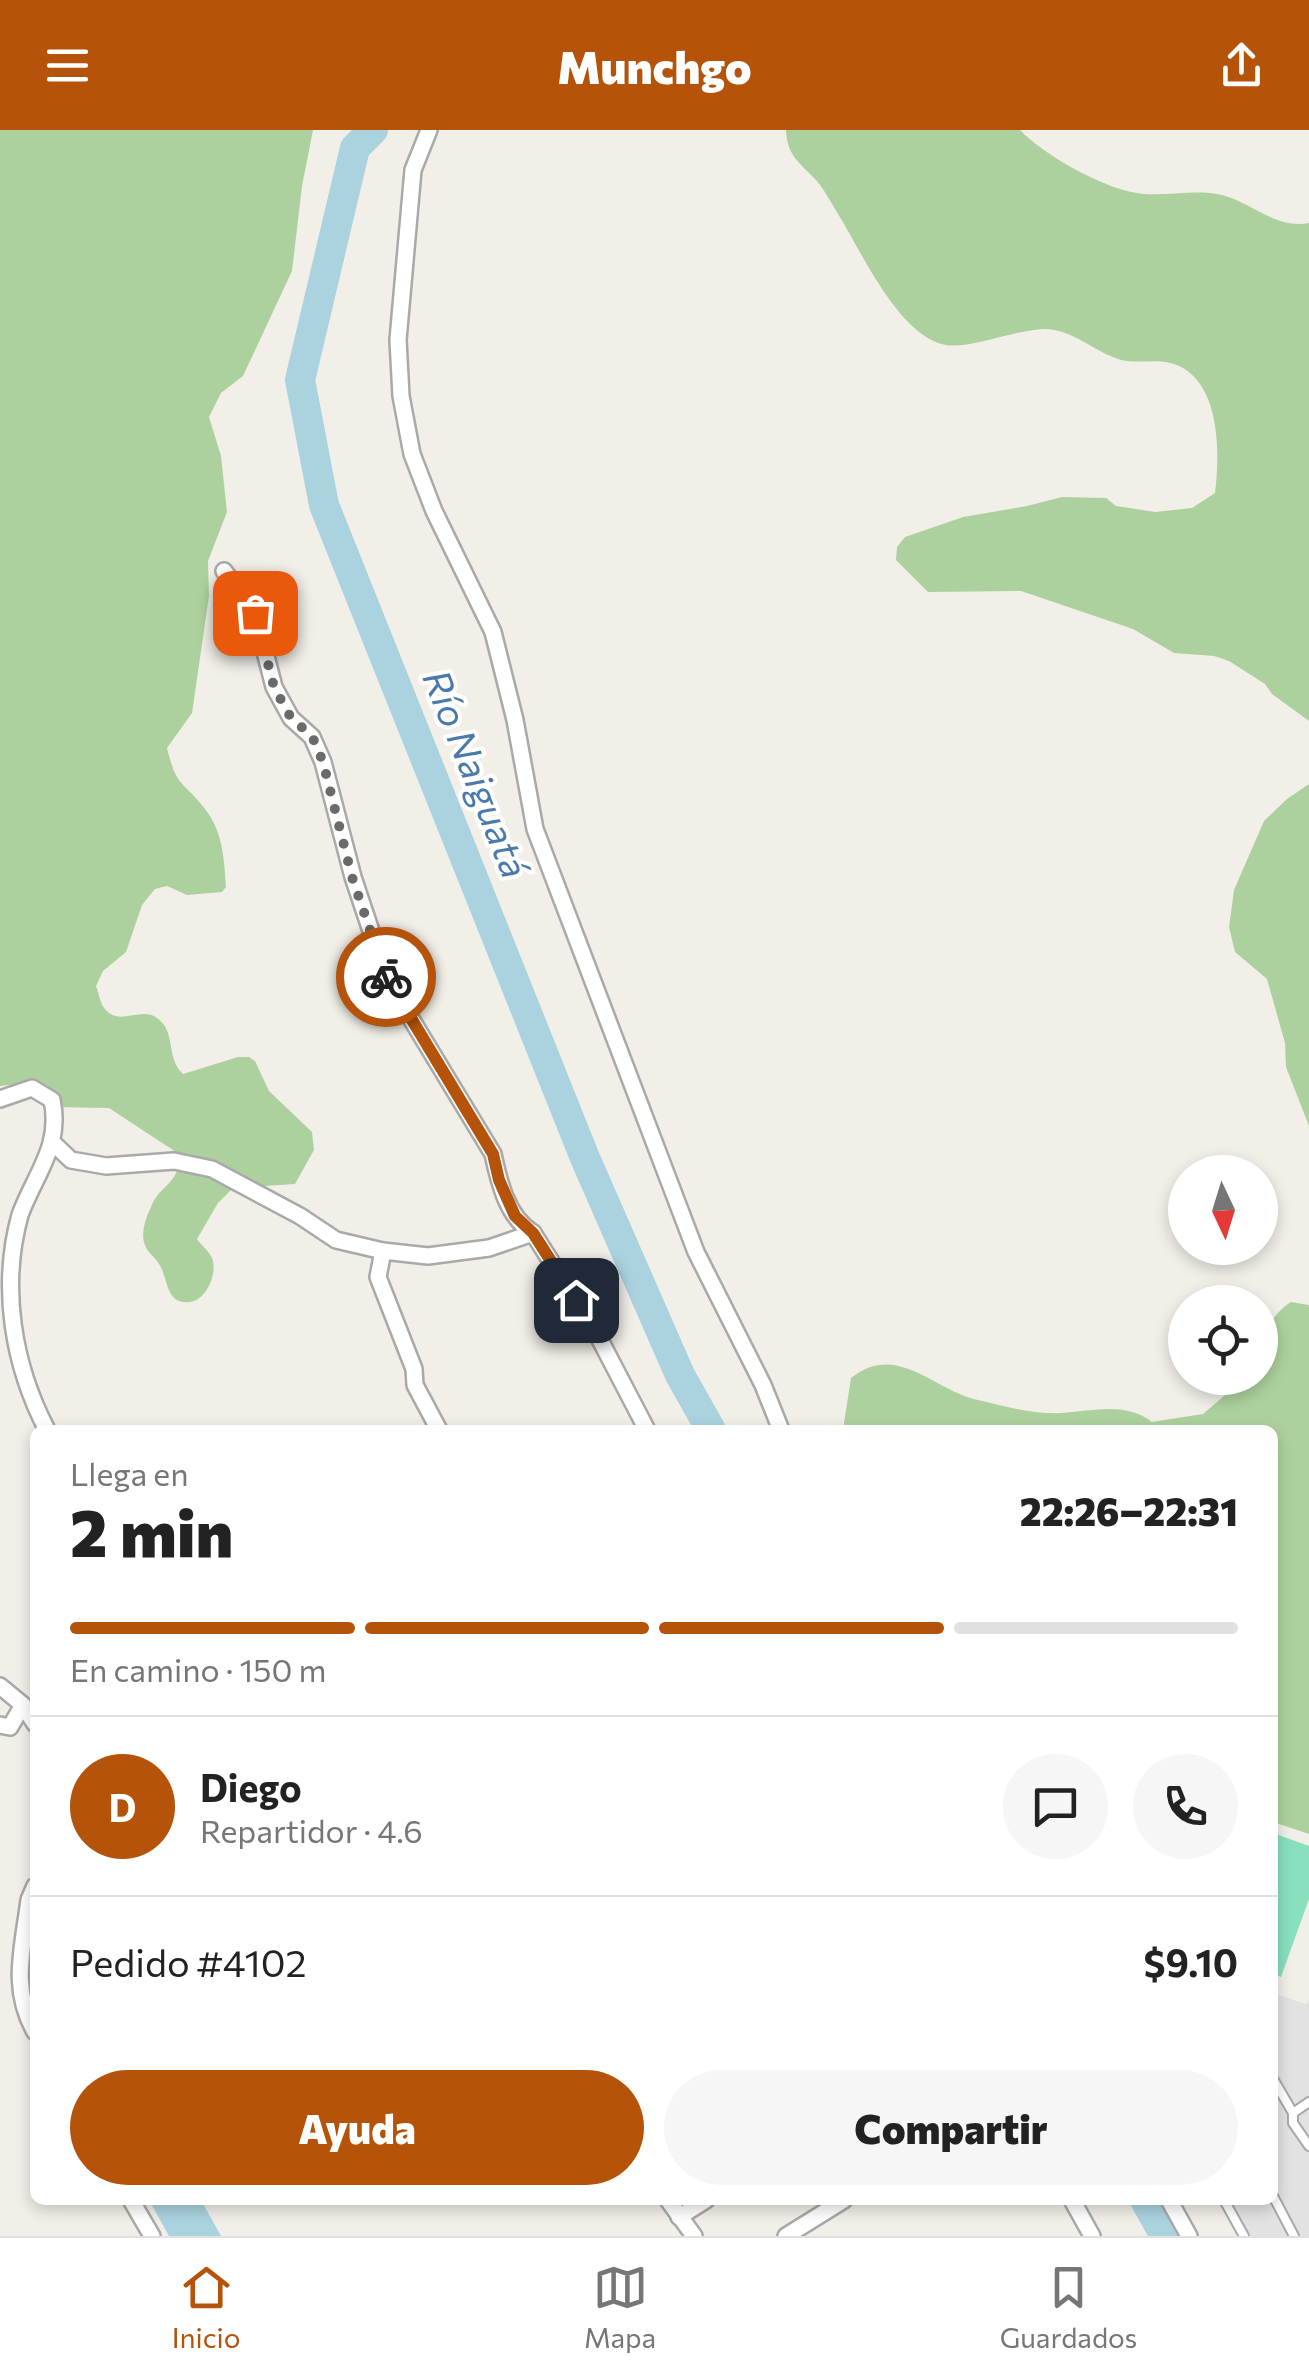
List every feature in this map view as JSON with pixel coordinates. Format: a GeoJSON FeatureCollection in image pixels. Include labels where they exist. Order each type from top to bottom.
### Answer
{"type":"FeatureCollection","features":[{"type":"Feature","properties":{"kind":"street"},"geometry":{"type":"LineString","coordinates":[[430,130],[414,170],[398,340],[400,396],[412,454],[434,511],[492,632],[535,829],[696,1252],[764,1385],[779,1425]]}},
{"type":"Feature","properties":{"kind":"street"},"geometry":{"type":"LineString","coordinates":[[224,571],[255,613],[274,687],[291,718],[312,736],[323,762],[352,877],[387,979],[493,1154],[499,1180],[515,1216],[533,1233],[597,1334],[643,1425]]}},
{"type":"Feature","properties":{"kind":"street"},"geometry":{"type":"LineString","coordinates":[[0,1098],[32,1088],[52,1100],[57,1122],[52,1143],[20,1216],[8,1263],[8,1298],[17,1358],[45,1425]]}},
{"type":"Feature","properties":{"kind":"street"},"geometry":{"type":"LineString","coordinates":[[52,1143],[71,1160],[106,1166],[174,1161],[212,1169],[336,1240],[383,1251],[428,1256],[489,1248],[533,1233]]}},
{"type":"Feature","properties":{"kind":"street"},"geometry":{"type":"LineString","coordinates":[[383,1251],[378,1277],[414,1369],[415,1385],[436,1425]]}},
{"type":"Feature","properties":{"kind":"street"},"geometry":{"type":"LineString","coordinates":[[0,1686],[30,1717]]}},
{"type":"Feature","properties":{"kind":"street"},"geometry":{"type":"LineString","coordinates":[[0,1725],[10,1727],[22,1705]]}},
{"type":"Feature","properties":{"kind":"street"},"geometry":{"type":"LineString","coordinates":[[30,1900],[19,1994],[30,2023]]}},
{"type":"Feature","properties":{"kind":"street"},"geometry":{"type":"LineString","coordinates":[[134,2205],[152,2236]]}},
{"type":"Feature","properties":{"kind":"street"},"geometry":{"type":"LineString","coordinates":[[672,2205],[694,2236]]}},
{"type":"Feature","properties":{"kind":"street"},"geometry":{"type":"LineString","coordinates":[[680,2217],[698,2205]]}},
{"type":"Feature","properties":{"kind":"street"},"geometry":{"type":"LineString","coordinates":[[786,2236],[836,2205]]}},
{"type":"Feature","properties":{"kind":"street"},"geometry":{"type":"LineString","coordinates":[[1074,2205],[1084,2233]]}},
{"type":"Feature","properties":{"kind":"street"},"geometry":{"type":"LineString","coordinates":[[1172,2205],[1189,2236]]}},
{"type":"Feature","properties":{"kind":"lane"},"geometry":{"type":"LineString","coordinates":[[1278,2087],[1293,2113],[1293,2123],[1309,2146]]}},
{"type":"Feature","properties":{"kind":"lane"},"geometry":{"type":"LineString","coordinates":[[1293,2113],[1309,2102]]}},
{"type":"Feature","properties":{"kind":"lane"},"geometry":{"type":"LineString","coordinates":[[1227,2205],[1244,2236]]}},
{"type":"Feature","properties":{"kind":"lane"},"geometry":{"type":"LineString","coordinates":[[1278,2205],[1294,2236]]}},
{"type":"Feature","properties":{"kind":"green space"},"geometry":{"type":"Polygon","coordinates":[[[0,130],[313,130],[292,271],[243,376],[221,393],[209,417],[221,456],[227,512],[208,561],[209,596],[192,713],[167,748],[177,777],[216,827],[226,887],[222,892],[187,895],[167,886],[155,889],[142,905],[126,952],[103,971],[96,986],[102,1004],[111,1014],[151,1015],[163,1024],[174,1060],[183,1074],[238,1057],[255,1061],[269,1091],[312,1132],[314,1150],[295,1184],[233,1188],[218,1203],[197,1239],[212,1258],[212,1278],[206,1291],[190,1302],[172,1295],[143,1236],[155,1199],[177,1172],[179,1154],[109,1108],[50,1107],[9,1085],[0,1086],[0,130]]]}},
{"type":"Feature","properties":{"kind":"green space"},"geometry":{"type":"Polygon","coordinates":[[[786,130],[1020,130],[1060,161],[1113,186],[1144,194],[1222,195],[1275,219],[1309,223],[1309,721],[1272,694],[1265,684],[1229,661],[1174,653],[1133,629],[1021,591],[928,592],[896,560],[897,547],[905,537],[963,517],[1062,497],[1106,498],[1116,506],[1155,512],[1192,508],[1215,493],[1214,420],[1201,385],[1189,372],[1168,362],[1121,360],[1055,330],[1032,330],[956,346],[929,339],[913,327],[884,292],[823,189],[792,153],[786,130]]]}},
{"type":"Feature","properties":{"kind":"green space"},"geometry":{"type":"Polygon","coordinates":[[[1309,784],[1309,1126],[1286,1067],[1285,1043],[1267,979],[1235,952],[1229,927],[1234,890],[1264,821],[1309,784]]]}},
{"type":"Feature","properties":{"kind":"green space"},"geometry":{"type":"Polygon","coordinates":[[[1291,1302],[1309,1305],[1309,1834],[1278,1824],[1278,1425],[844,1425],[851,1378],[884,1364],[915,1371],[978,1400],[1047,1413],[1115,1409],[1152,1422],[1203,1414],[1225,1395],[1278,1395],[1278,1314],[1291,1302]]]}},
{"type":"Feature","properties":{"kind":"green space"},"geometry":{"type":"Polygon","coordinates":[[[1278,1835],[1309,1846],[1309,1899],[1281,1977],[1278,1835]]]}},
{"type":"Feature","properties":{"kind":"shaded area"},"geometry":{"type":"Polygon","coordinates":[[[1278,1995],[1306,2004],[1309,2000],[1309,2236],[1249,2236],[1233,2205],[1278,2205],[1278,1995]]]}},
{"type":"Feature","properties":{"kind":"water"},"geometry":{"type":"Polygon","coordinates":[[[152,2205],[204,2205],[221,2236],[169,2236],[152,2205]]]}},
{"type":"Feature","properties":{"kind":"waterway","name":"Río Naiguatá"},"geometry":{"type":"LineString","coordinates":[[373,130],[355,148],[300,380],[324,505],[585,1158],[680,1375],[708,1425]]}},
{"type":"Feature","properties":{"kind":"waterway","name":"Río Naiguatá"},"geometry":{"type":"LineString","coordinates":[[1148,2205],[1165,2236]]}},
{"type":"Feature","properties":{"kind":"way so far"},"geometry":{"type":"LineString","coordinates":[[255,613],[274,687],[291,718],[312,736],[323,762],[352,877],[386,977]]}},
{"type":"Feature","properties":{"kind":"route"},"geometry":{"type":"LineString","coordinates":[[386,977],[493,1154],[499,1180],[515,1216],[533,1233],[576,1300]]}}]}
